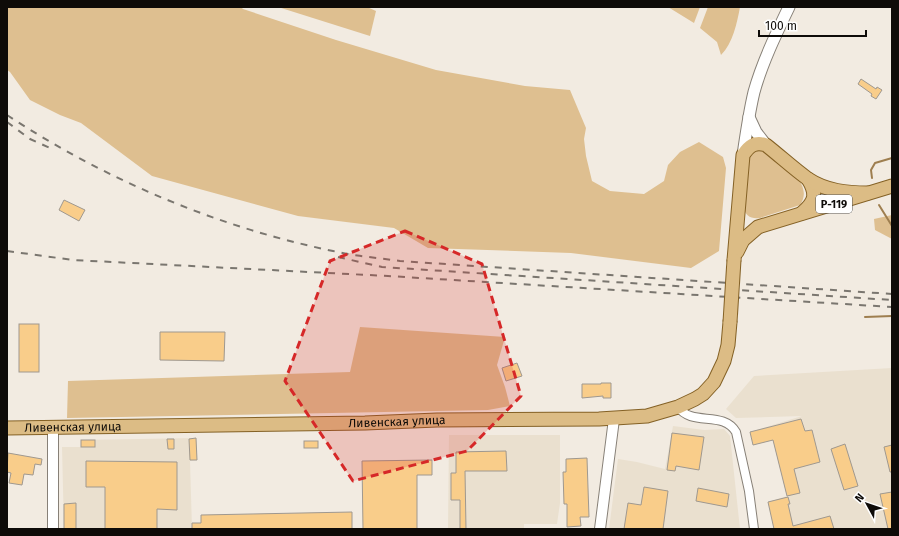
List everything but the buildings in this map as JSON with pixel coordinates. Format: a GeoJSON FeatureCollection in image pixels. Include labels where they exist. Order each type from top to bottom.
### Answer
{"type":"FeatureCollection","features":[{"type":"Feature","properties":{"kind":"main road"},"geometry":{"type":"LineString","coordinates":[[758,227],[747,225],[738,216],[748,117],[754,91],[789,7]]}},
{"type":"Feature","properties":{"kind":"main road"},"geometry":{"type":"LineString","coordinates":[[748,117],[756,132],[766,145]]}},
{"type":"Feature","properties":{"kind":"main road"},"geometry":{"type":"LineString","coordinates":[[743,155],[746,150],[755,144],[760,143],[766,145]]}},
{"type":"Feature","properties":{"kind":"main road","name":"Р-119"},"geometry":{"type":"LineString","coordinates":[[766,145],[808,179],[822,186],[851,193],[868,192]]}},
{"type":"Feature","properties":{"kind":"main road","name":"Р-119"},"geometry":{"type":"LineString","coordinates":[[801,214],[811,206],[814,198],[813,188],[808,179]]}},
{"type":"Feature","properties":{"kind":"main road","name":"Р-119"},"geometry":{"type":"LineString","coordinates":[[734,260],[743,240],[758,227],[868,192],[892,186]]}},
{"type":"Feature","properties":{"kind":"main road","name":"Ливенская улица"},"geometry":{"type":"LineString","coordinates":[[7,428],[365,423],[437,420],[614,419],[647,416],[678,407],[703,394],[714,382],[724,361],[728,345],[738,216]]}},
{"type":"Feature","properties":{"kind":"street"},"geometry":{"type":"LineString","coordinates":[[678,407],[685,415],[721,421],[733,427],[736,432],[749,491],[754,529]]}},
{"type":"Feature","properties":{"kind":"street"},"geometry":{"type":"LineString","coordinates":[[600,529],[614,419]]}},
{"type":"Feature","properties":{"kind":"street"},"geometry":{"type":"LineString","coordinates":[[53,428],[53,529]]}},
{"type":"Feature","properties":{"kind":"highlighted area"},"geometry":{"type":"Polygon","coordinates":[[[405,231],[482,264],[521,396],[467,451],[353,481],[285,381],[330,261],[405,231]]]}},
{"type":"Feature","properties":{"kind":"shaded area"},"geometry":{"type":"Polygon","coordinates":[[[7,7],[241,7],[243,9],[336,40],[436,70],[525,86],[570,90],[586,128],[584,139],[586,156],[592,181],[610,191],[644,194],[664,181],[668,165],[680,152],[699,142],[723,157],[726,168],[719,251],[691,268],[571,253],[428,248],[394,228],[298,216],[152,176],[81,123],[60,115],[30,100],[7,70],[7,7]]]}},
{"type":"Feature","properties":{"kind":"shaded area"},"geometry":{"type":"Polygon","coordinates":[[[278,7],[367,7],[376,11],[370,36],[278,7]]]}},
{"type":"Feature","properties":{"kind":"shaded area"},"geometry":{"type":"Polygon","coordinates":[[[668,7],[700,7],[694,23],[668,7]]]}},
{"type":"Feature","properties":{"kind":"shaded area"},"geometry":{"type":"Polygon","coordinates":[[[708,7],[740,7],[736,26],[729,45],[721,55],[717,42],[700,28],[708,7]]]}},
{"type":"Feature","properties":{"kind":"shaded area"},"geometry":{"type":"Polygon","coordinates":[[[756,149],[763,149],[786,166],[799,180],[803,188],[804,196],[800,205],[760,218],[754,218],[747,215],[743,207],[749,156],[756,149]]]}},
{"type":"Feature","properties":{"kind":"shaded area"},"geometry":{"type":"Polygon","coordinates":[[[892,215],[892,239],[875,230],[874,219],[892,215]]]}},
{"type":"Feature","properties":{"kind":"shaded area"},"geometry":{"type":"Polygon","coordinates":[[[360,327],[505,337],[497,365],[510,406],[488,410],[67,418],[68,381],[350,372],[360,327]]]}},
{"type":"Feature","properties":{"kind":"shaded area"},"geometry":{"type":"Polygon","coordinates":[[[892,368],[892,529],[774,529],[768,502],[787,496],[773,440],[750,432],[802,416],[736,418],[726,409],[754,376],[892,368]]]}},
{"type":"Feature","properties":{"kind":"shaded area"},"geometry":{"type":"Polygon","coordinates":[[[673,426],[704,430],[724,429],[730,436],[740,529],[609,529],[618,459],[665,469],[673,426]]]}},
{"type":"Feature","properties":{"kind":"shaded area"},"geometry":{"type":"Polygon","coordinates":[[[449,435],[560,435],[560,503],[557,524],[524,524],[524,529],[448,529],[449,435]]]}},
{"type":"Feature","properties":{"kind":"shaded area"},"geometry":{"type":"Polygon","coordinates":[[[196,438],[197,460],[190,461],[192,529],[64,529],[62,447],[81,447],[81,440],[196,438]]]}},
{"type":"Feature","properties":{"kind":"waterway"},"geometry":{"type":"LineString","coordinates":[[872,178],[871,170],[875,163],[892,158]]}},
{"type":"Feature","properties":{"kind":"waterway"},"geometry":{"type":"LineString","coordinates":[[879,205],[892,226]]}},
{"type":"Feature","properties":{"kind":"waterway"},"geometry":{"type":"LineString","coordinates":[[865,317],[892,316]]}},
{"type":"Feature","properties":{"kind":"railway"},"geometry":{"type":"LineString","coordinates":[[7,115],[45,139],[83,160],[123,180],[205,215],[247,229],[341,253],[400,261],[892,294]]}},
{"type":"Feature","properties":{"kind":"railway"},"geometry":{"type":"LineString","coordinates":[[7,122],[30,139],[50,148]]}},
{"type":"Feature","properties":{"kind":"railway"},"geometry":{"type":"LineString","coordinates":[[7,251],[73,260],[388,276],[892,307]]}},
{"type":"Feature","properties":{"kind":"railway"},"geometry":{"type":"LineString","coordinates":[[338,257],[382,267],[892,300]]}}]}
